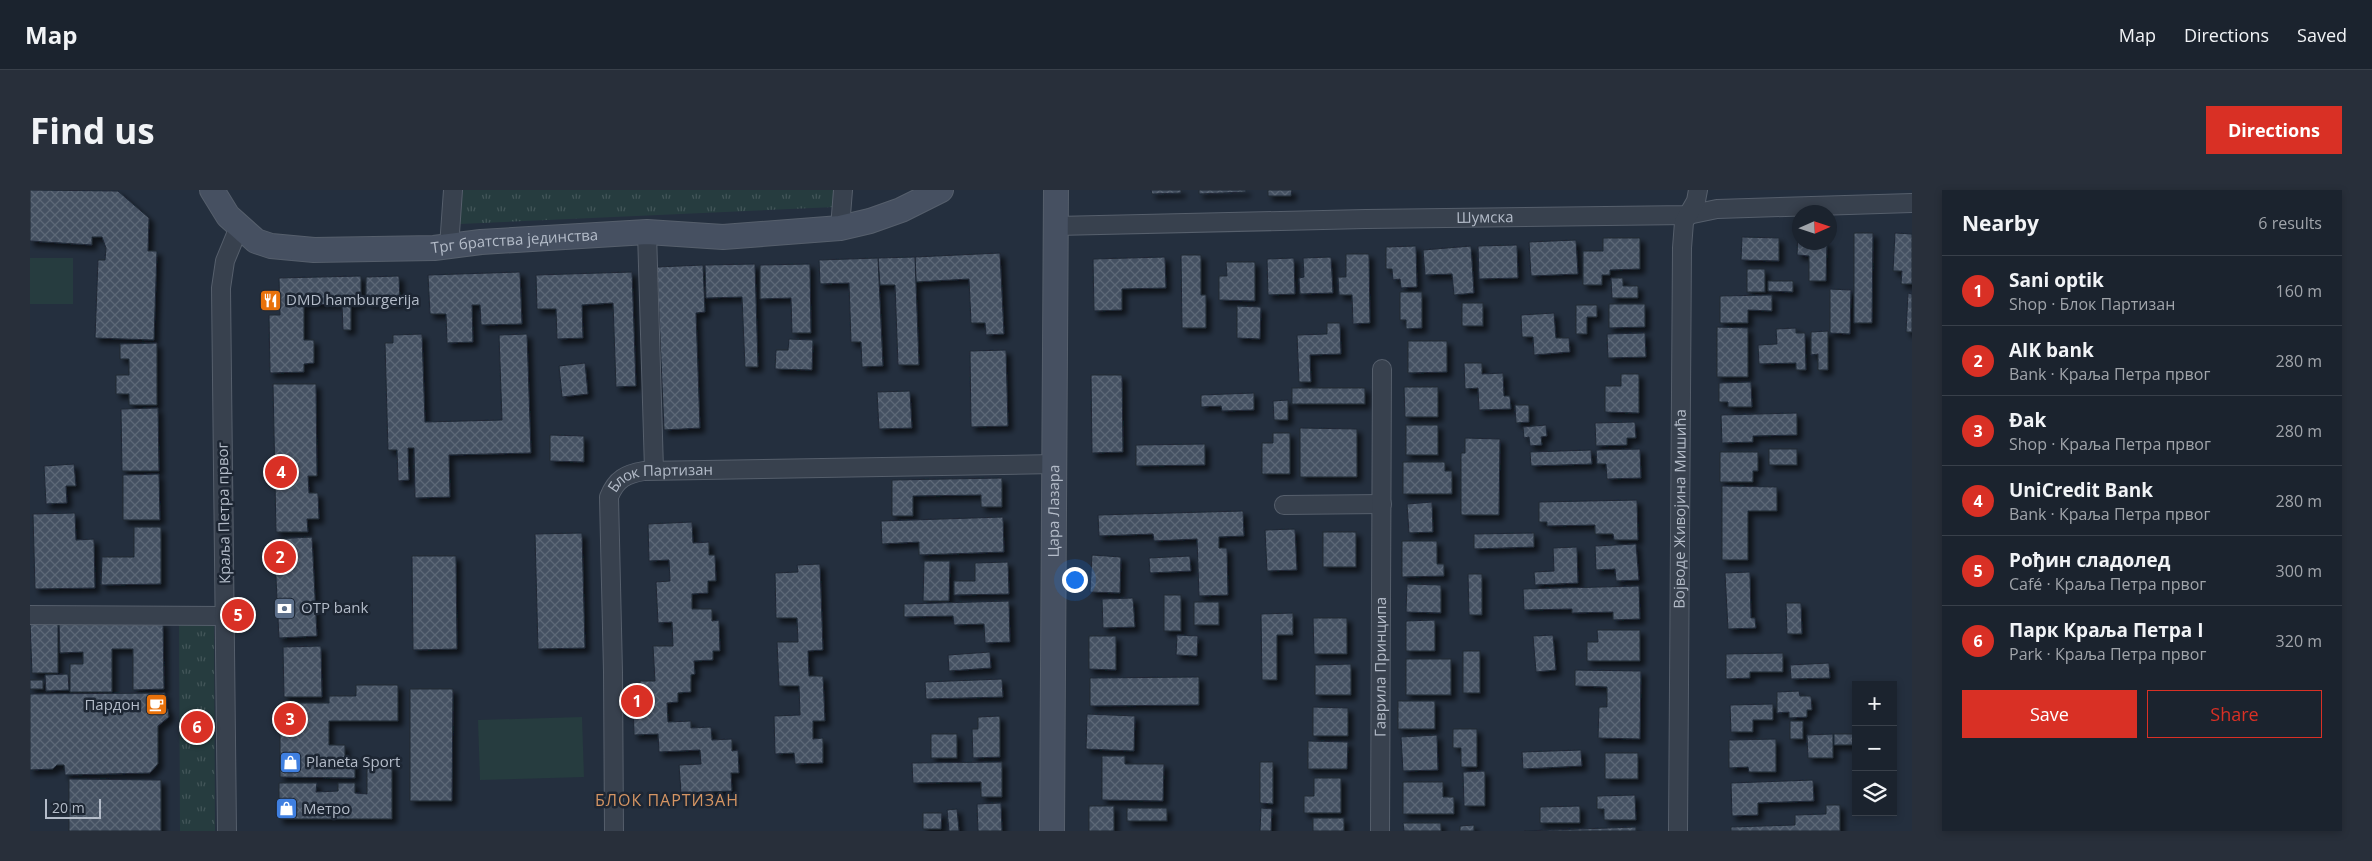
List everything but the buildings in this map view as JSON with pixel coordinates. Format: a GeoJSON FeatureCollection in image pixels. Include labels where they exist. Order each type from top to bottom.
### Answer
{"type":"FeatureCollection","features":[{"type":"Feature","properties":{"kind":"street","name":"Трг братства јединства"},"geometry":{"type":"LineString","coordinates":[[212,190],[228,216],[256,241],[271,246],[314,250],[449,247],[481,242],[646,232],[723,237],[840,228],[870,221],[901,210],[941,190]]}},
{"type":"Feature","properties":{"kind":"street"},"geometry":{"type":"LineString","coordinates":[[449,247],[453,190]]}},
{"type":"Feature","properties":{"kind":"street"},"geometry":{"type":"LineString","coordinates":[[840,228],[843,190]]}},
{"type":"Feature","properties":{"kind":"street","name":"Војводе Живојина Мишића"},"geometry":{"type":"LineString","coordinates":[[1678,831],[1682,248],[1684,222],[1696,201],[1698,190]]}},
{"type":"Feature","properties":{"kind":"street","name":"Цара Лазара"},"geometry":{"type":"LineString","coordinates":[[1052,831],[1056,226],[1053,193]]}},
{"type":"Feature","properties":{"kind":"street","name":"Шумска"},"geometry":{"type":"LineString","coordinates":[[1056,226],[1366,219],[1688,215],[1717,209],[1842,198],[1912,203]]}},
{"type":"Feature","properties":{"kind":"street","name":"Краља Петра првог"},"geometry":{"type":"LineString","coordinates":[[227,831],[221,288],[225,261],[239,227]]}},
{"type":"Feature","properties":{"kind":"street"},"geometry":{"type":"LineString","coordinates":[[646,232],[654,470]]}},
{"type":"Feature","properties":{"kind":"street","name":"Гаврила Принципа"},"geometry":{"type":"LineString","coordinates":[[1380,831],[1382,369]]}},
{"type":"Feature","properties":{"kind":"street","name":"Блок Партизан"},"geometry":{"type":"LineString","coordinates":[[614,831],[609,497],[613,486],[625,476],[630,473],[654,470],[1055,464]]}},
{"type":"Feature","properties":{"kind":"street"},"geometry":{"type":"LineString","coordinates":[[1284,505],[1382,504]]}},
{"type":"Feature","properties":{"kind":"street"},"geometry":{"type":"LineString","coordinates":[[30,615],[225,616]]}},
{"type":"Feature","properties":{"kind":"green space"},"geometry":{"type":"Polygon","coordinates":[[[463,190],[835,190],[835,207],[460,224],[463,190]]]}},
{"type":"Feature","properties":{"kind":"green space"},"geometry":{"type":"Polygon","coordinates":[[[30,258],[73,258],[73,304],[30,304],[30,258]]]}},
{"type":"Feature","properties":{"kind":"green space"},"geometry":{"type":"Polygon","coordinates":[[[179,623],[214,623],[215,831],[180,831],[179,623]]]}},
{"type":"Feature","properties":{"kind":"green space"},"geometry":{"type":"Polygon","coordinates":[[[582,717],[584,777],[480,780],[478,720],[582,717]]]}},
{"type":"Feature","properties":{"kind":"place","name":"DMD hamburgerija"},"geometry":{"type":"Point","coordinates":[270,300]}},
{"type":"Feature","properties":{"kind":"place","name":"UniCredit Bank"},"geometry":{"type":"Point","coordinates":[281,472]}},
{"type":"Feature","properties":{"kind":"place","name":"AIK bank"},"geometry":{"type":"Point","coordinates":[280,557]}},
{"type":"Feature","properties":{"kind":"place","name":"OTP bank"},"geometry":{"type":"Point","coordinates":[285,608]}},
{"type":"Feature","properties":{"kind":"place","name":"Рођин сладолед"},"geometry":{"type":"Point","coordinates":[238,615]}},
{"type":"Feature","properties":{"kind":"place","name":"Sani optik"},"geometry":{"type":"Point","coordinates":[637,701]}},
{"type":"Feature","properties":{"kind":"place","name":"Пардон"},"geometry":{"type":"Point","coordinates":[156,705]}},
{"type":"Feature","properties":{"kind":"place","name":"Đak"},"geometry":{"type":"Point","coordinates":[290,719]}},
{"type":"Feature","properties":{"kind":"place","name":"Парк Краља Петра I"},"geometry":{"type":"Point","coordinates":[197,727]}},
{"type":"Feature","properties":{"kind":"place","name":"Planeta Sport"},"geometry":{"type":"Point","coordinates":[290,762]}},
{"type":"Feature","properties":{"kind":"place","name":"Метро"},"geometry":{"type":"Point","coordinates":[287,809]}},
{"type":"Feature","properties":{"kind":"district","name":"БЛОК ПАРТИЗАН"},"geometry":{"type":"Point","coordinates":[667,800]}}]}
